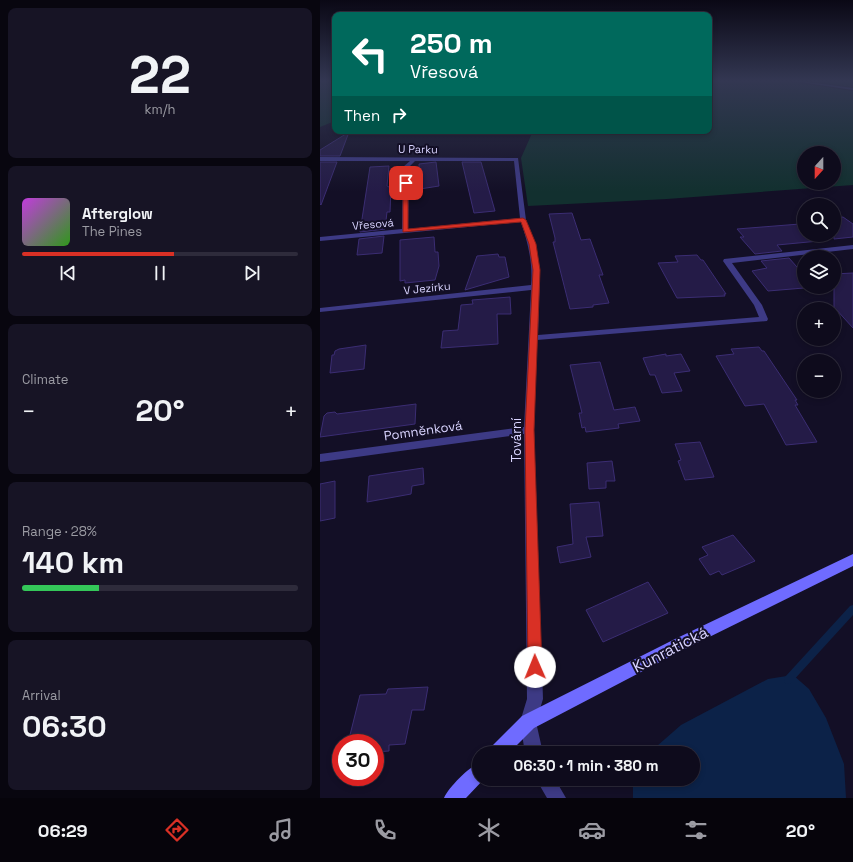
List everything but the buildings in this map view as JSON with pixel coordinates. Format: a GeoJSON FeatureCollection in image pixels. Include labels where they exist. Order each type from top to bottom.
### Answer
{"type":"FeatureCollection","features":[{"type":"Feature","properties":{"kind":"street","name":"U Parku"},"geometry":{"type":"LineString","coordinates":[[320,158],[516,159]]}},
{"type":"Feature","properties":{"kind":"street"},"geometry":{"type":"LineString","coordinates":[[405,231],[406,167],[414,159]]}},
{"type":"Feature","properties":{"kind":"street","name":"Tovární"},"geometry":{"type":"LineString","coordinates":[[516,159],[523,220],[532,244],[536,270],[530,430],[535,698],[528,722]]}},
{"type":"Feature","properties":{"kind":"street","name":"Vřesová"},"geometry":{"type":"LineString","coordinates":[[320,239],[523,220]]}},
{"type":"Feature","properties":{"kind":"street"},"geometry":{"type":"LineString","coordinates":[[533,338],[764,319],[758,304],[727,261],[853,247]]}},
{"type":"Feature","properties":{"kind":"street","name":"V Jezírku"},"geometry":{"type":"LineString","coordinates":[[320,310],[536,287]]}},
{"type":"Feature","properties":{"kind":"street","name":"Pomněnková"},"geometry":{"type":"LineString","coordinates":[[320,458],[530,430]]}},
{"type":"Feature","properties":{"kind":"street","name":"Kunratická"},"geometry":{"type":"LineString","coordinates":[[504,746],[528,722],[680,644],[853,560]]}},
{"type":"Feature","properties":{"kind":"street"},"geometry":{"type":"LineString","coordinates":[[528,722],[533,746]]}},
{"type":"Feature","properties":{"kind":"street"},"geometry":{"type":"LineString","coordinates":[[453,798],[472,779]]}},
{"type":"Feature","properties":{"kind":"street"},"geometry":{"type":"LineString","coordinates":[[549,786],[557,798]]}},
{"type":"Feature","properties":{"kind":"green space"},"geometry":{"type":"Polygon","coordinates":[[[320,117],[332,117],[332,122],[320,127],[320,117]]]}},
{"type":"Feature","properties":{"kind":"green space"},"geometry":{"type":"Polygon","coordinates":[[[712,117],[853,117],[853,185],[841,186],[841,146],[797,146],[797,189],[667,199],[528,206],[521,158],[532,134],[712,134],[712,117]]]}},
{"type":"Feature","properties":{"kind":"water"},"geometry":{"type":"Polygon","coordinates":[[[793,675],[809,689],[826,718],[844,764],[846,798],[633,798],[633,786],[700,786],[700,746],[657,746],[681,725],[768,679],[793,675]]]}},
{"type":"Feature","properties":{"kind":"waterway"},"geometry":{"type":"LineString","coordinates":[[788,680],[853,609]]}},
{"type":"Feature","properties":{"kind":"route"},"geometry":{"type":"LineString","coordinates":[[406,183],[405,231],[523,220],[532,244],[536,270],[530,430],[535,667]]}}]}
